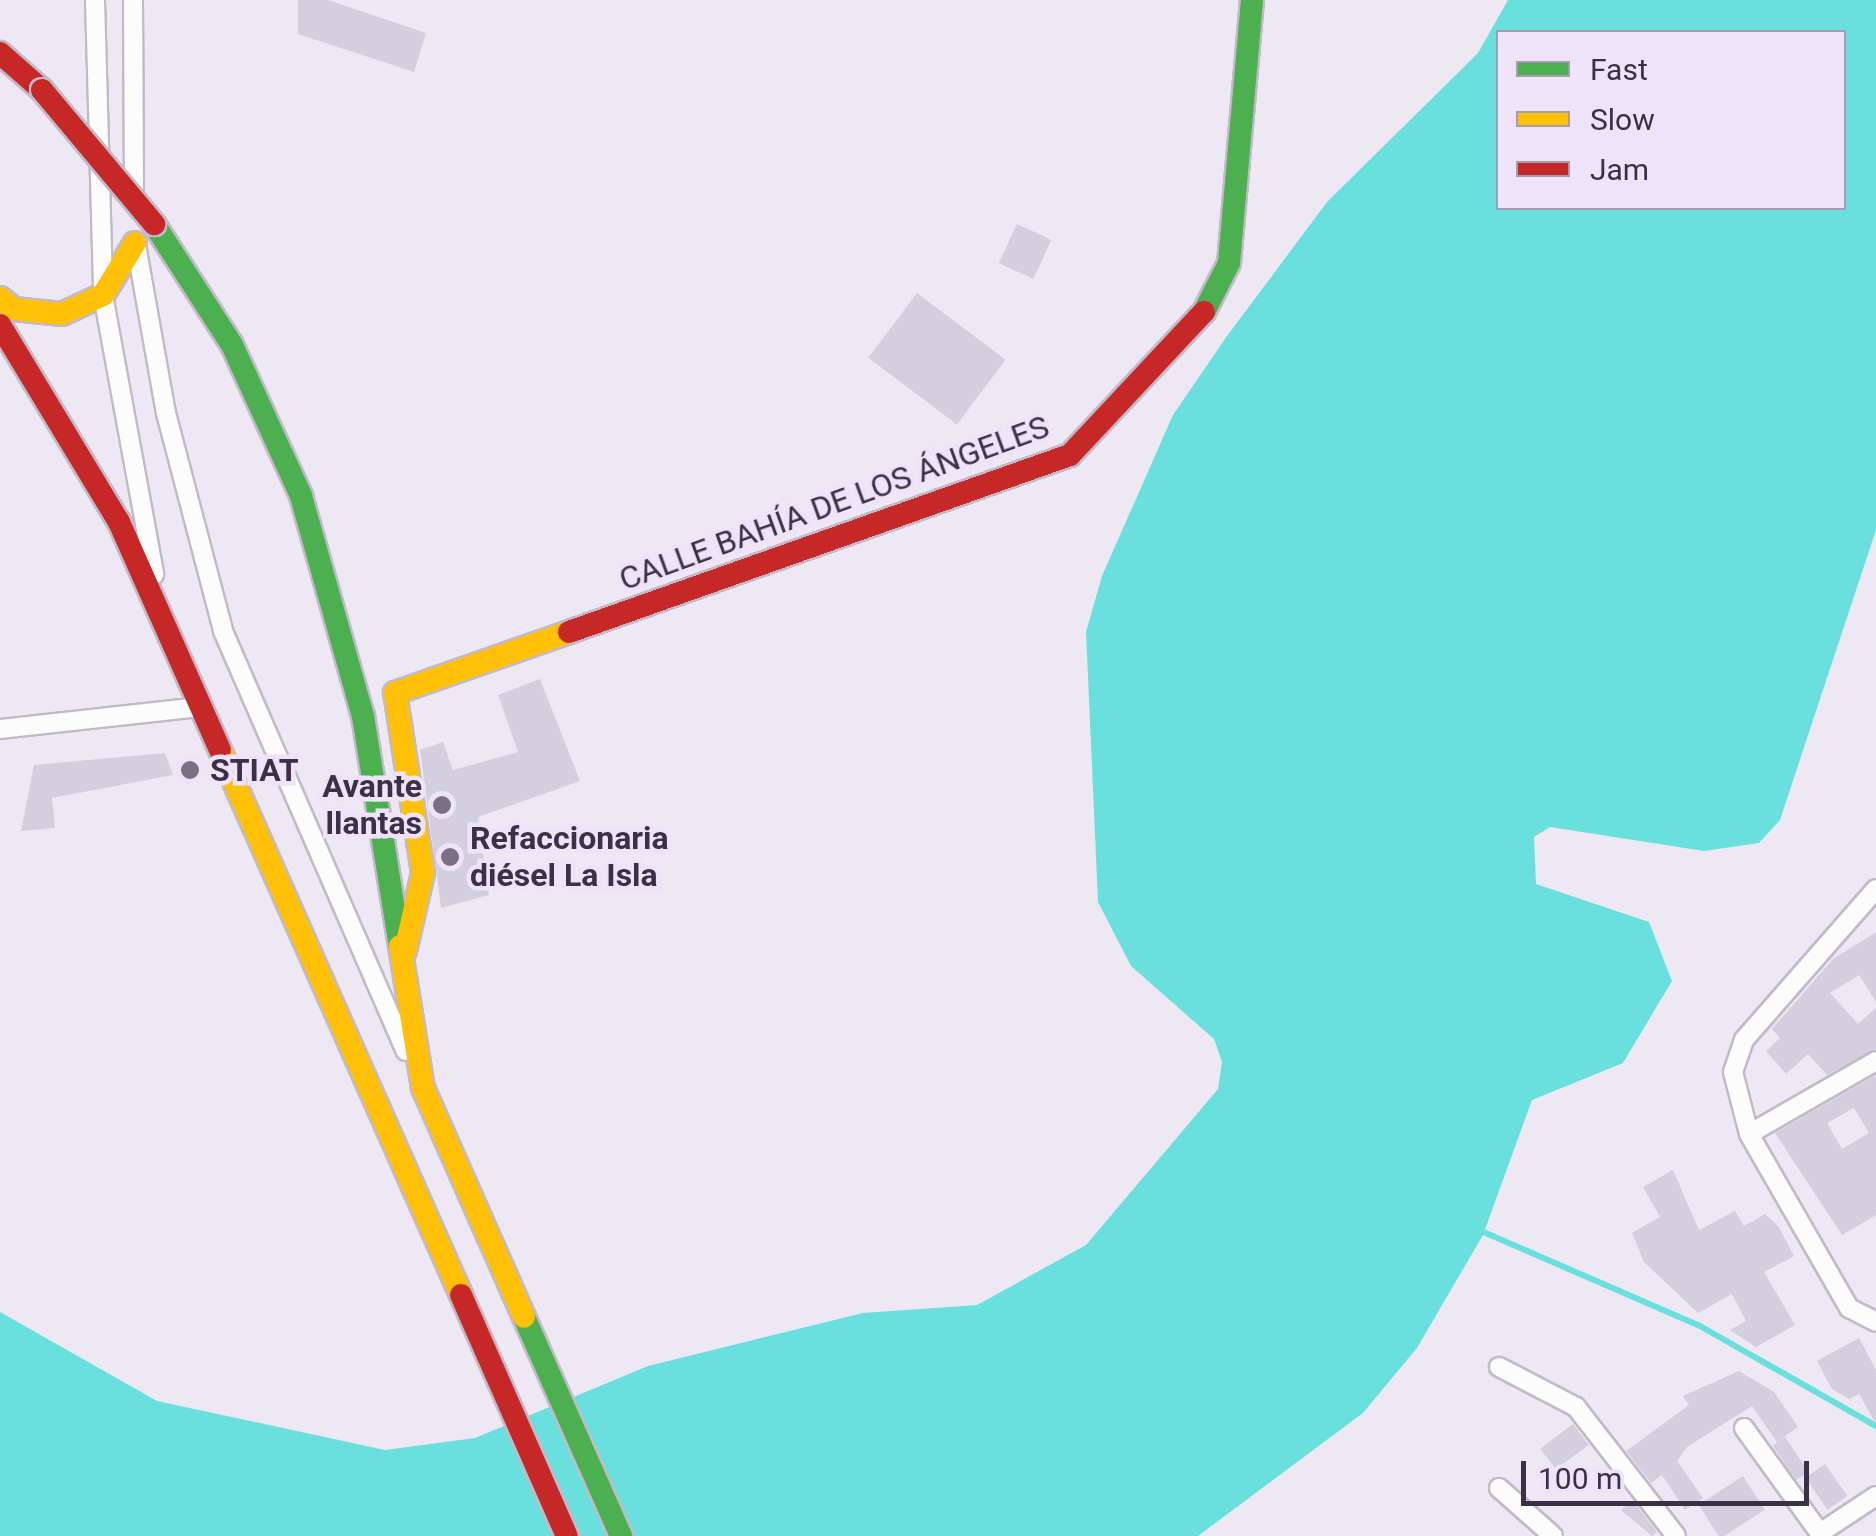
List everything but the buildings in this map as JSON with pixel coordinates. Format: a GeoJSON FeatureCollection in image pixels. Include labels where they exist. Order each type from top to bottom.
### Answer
{"type":"FeatureCollection","features":[{"type":"Feature","properties":{"kind":"main road","name":"CALLE BAHÍA DE LOS ÁNGELES"},"geometry":{"type":"LineString","coordinates":[[402,964],[423,872],[395,693],[1070,456],[1200,320],[1229,263],[1252,0]]}},
{"type":"Feature","properties":{"kind":"main road"},"geometry":{"type":"LineString","coordinates":[[0,53],[42,90],[154,224],[232,345],[301,496],[363,716],[423,1088],[621,1536]]}},
{"type":"Feature","properties":{"kind":"main road"},"geometry":{"type":"LineString","coordinates":[[0,298],[14,309],[62,314],[103,295],[136,243]]}},
{"type":"Feature","properties":{"kind":"main road"},"geometry":{"type":"LineString","coordinates":[[0,324],[72,431],[164,625],[567,1536]]}},
{"type":"Feature","properties":{"kind":"street"},"geometry":{"type":"LineString","coordinates":[[95,0],[103,295],[164,625]]}},
{"type":"Feature","properties":{"kind":"street"},"geometry":{"type":"LineString","coordinates":[[133,0],[136,243],[166,413],[223,631],[423,1088]]}},
{"type":"Feature","properties":{"kind":"street"},"geometry":{"type":"LineString","coordinates":[[0,729],[200,707]]}},
{"type":"Feature","properties":{"kind":"street"},"geometry":{"type":"LineString","coordinates":[[1876,889],[1744,1040],[1734,1072],[1749,1134],[1849,1308],[1876,1320]]}},
{"type":"Feature","properties":{"kind":"street"},"geometry":{"type":"LineString","coordinates":[[1749,1134],[1876,1061]]}},
{"type":"Feature","properties":{"kind":"street"},"geometry":{"type":"LineString","coordinates":[[1499,1367],[1576,1407],[1676,1536]]}},
{"type":"Feature","properties":{"kind":"street"},"geometry":{"type":"LineString","coordinates":[[1744,1428],[1821,1534],[1876,1496]]}},
{"type":"Feature","properties":{"kind":"street"},"geometry":{"type":"LineString","coordinates":[[1499,1488],[1553,1536]]}},
{"type":"Feature","properties":{"kind":"water"},"geometry":{"type":"Polygon","coordinates":[[[1508,0],[1876,0],[1876,530],[1780,820],[1759,843],[1704,851],[1550,827],[1534,837],[1536,884],[1649,922],[1672,981],[1623,1063],[1532,1100],[1483,1235],[1417,1348],[1363,1413],[1198,1536],[0,1536],[0,1312],[157,1401],[385,1450],[475,1438],[648,1366],[863,1313],[977,1305],[1086,1245],[1218,1089],[1222,1062],[1214,1039],[1131,966],[1098,902],[1086,632],[1102,576],[1173,415],[1327,202],[1478,53],[1508,0]]]}},
{"type":"Feature","properties":{"kind":"waterway"},"geometry":{"type":"LineString","coordinates":[[1479,1230],[1700,1326],[1876,1426]]}},
{"type":"Feature","properties":{"kind":"traffic: fast"},"geometry":{"type":"LineString","coordinates":[[1204,312],[1229,263],[1252,0]]}},
{"type":"Feature","properties":{"kind":"traffic: fast"},"geometry":{"type":"LineString","coordinates":[[154,224],[232,345],[301,496],[363,716],[400,946]]}},
{"type":"Feature","properties":{"kind":"traffic: fast"},"geometry":{"type":"LineString","coordinates":[[524,1317],[621,1536]]}},
{"type":"Feature","properties":{"kind":"traffic: slow"},"geometry":{"type":"LineString","coordinates":[[0,298],[14,309],[62,314],[103,295],[135,243]]}},
{"type":"Feature","properties":{"kind":"traffic: slow"},"geometry":{"type":"LineString","coordinates":[[405,951],[423,873],[395,693],[569,632]]}},
{"type":"Feature","properties":{"kind":"traffic: slow"},"geometry":{"type":"LineString","coordinates":[[220,750],[461,1295]]}},
{"type":"Feature","properties":{"kind":"traffic: slow"},"geometry":{"type":"LineString","coordinates":[[400,946],[423,1088],[524,1317]]}},
{"type":"Feature","properties":{"kind":"traffic: jam"},"geometry":{"type":"LineString","coordinates":[[0,53],[42,90]]}},
{"type":"Feature","properties":{"kind":"traffic: jam"},"geometry":{"type":"LineString","coordinates":[[42,90],[154,224]]}},
{"type":"Feature","properties":{"kind":"traffic: jam"},"geometry":{"type":"LineString","coordinates":[[569,632],[1070,455],[1204,312]]}},
{"type":"Feature","properties":{"kind":"traffic: jam"},"geometry":{"type":"LineString","coordinates":[[0,325],[119,522],[220,750]]}},
{"type":"Feature","properties":{"kind":"traffic: jam"},"geometry":{"type":"LineString","coordinates":[[461,1295],[567,1536]]}},
{"type":"Feature","properties":{"kind":"place","name":"STIAT"},"geometry":{"type":"Point","coordinates":[190,770]}},
{"type":"Feature","properties":{"kind":"place","name":"Avante llantas"},"geometry":{"type":"Point","coordinates":[442,805]}},
{"type":"Feature","properties":{"kind":"place","name":"Refaccionaria diésel La Isla"},"geometry":{"type":"Point","coordinates":[450,857]}}]}
